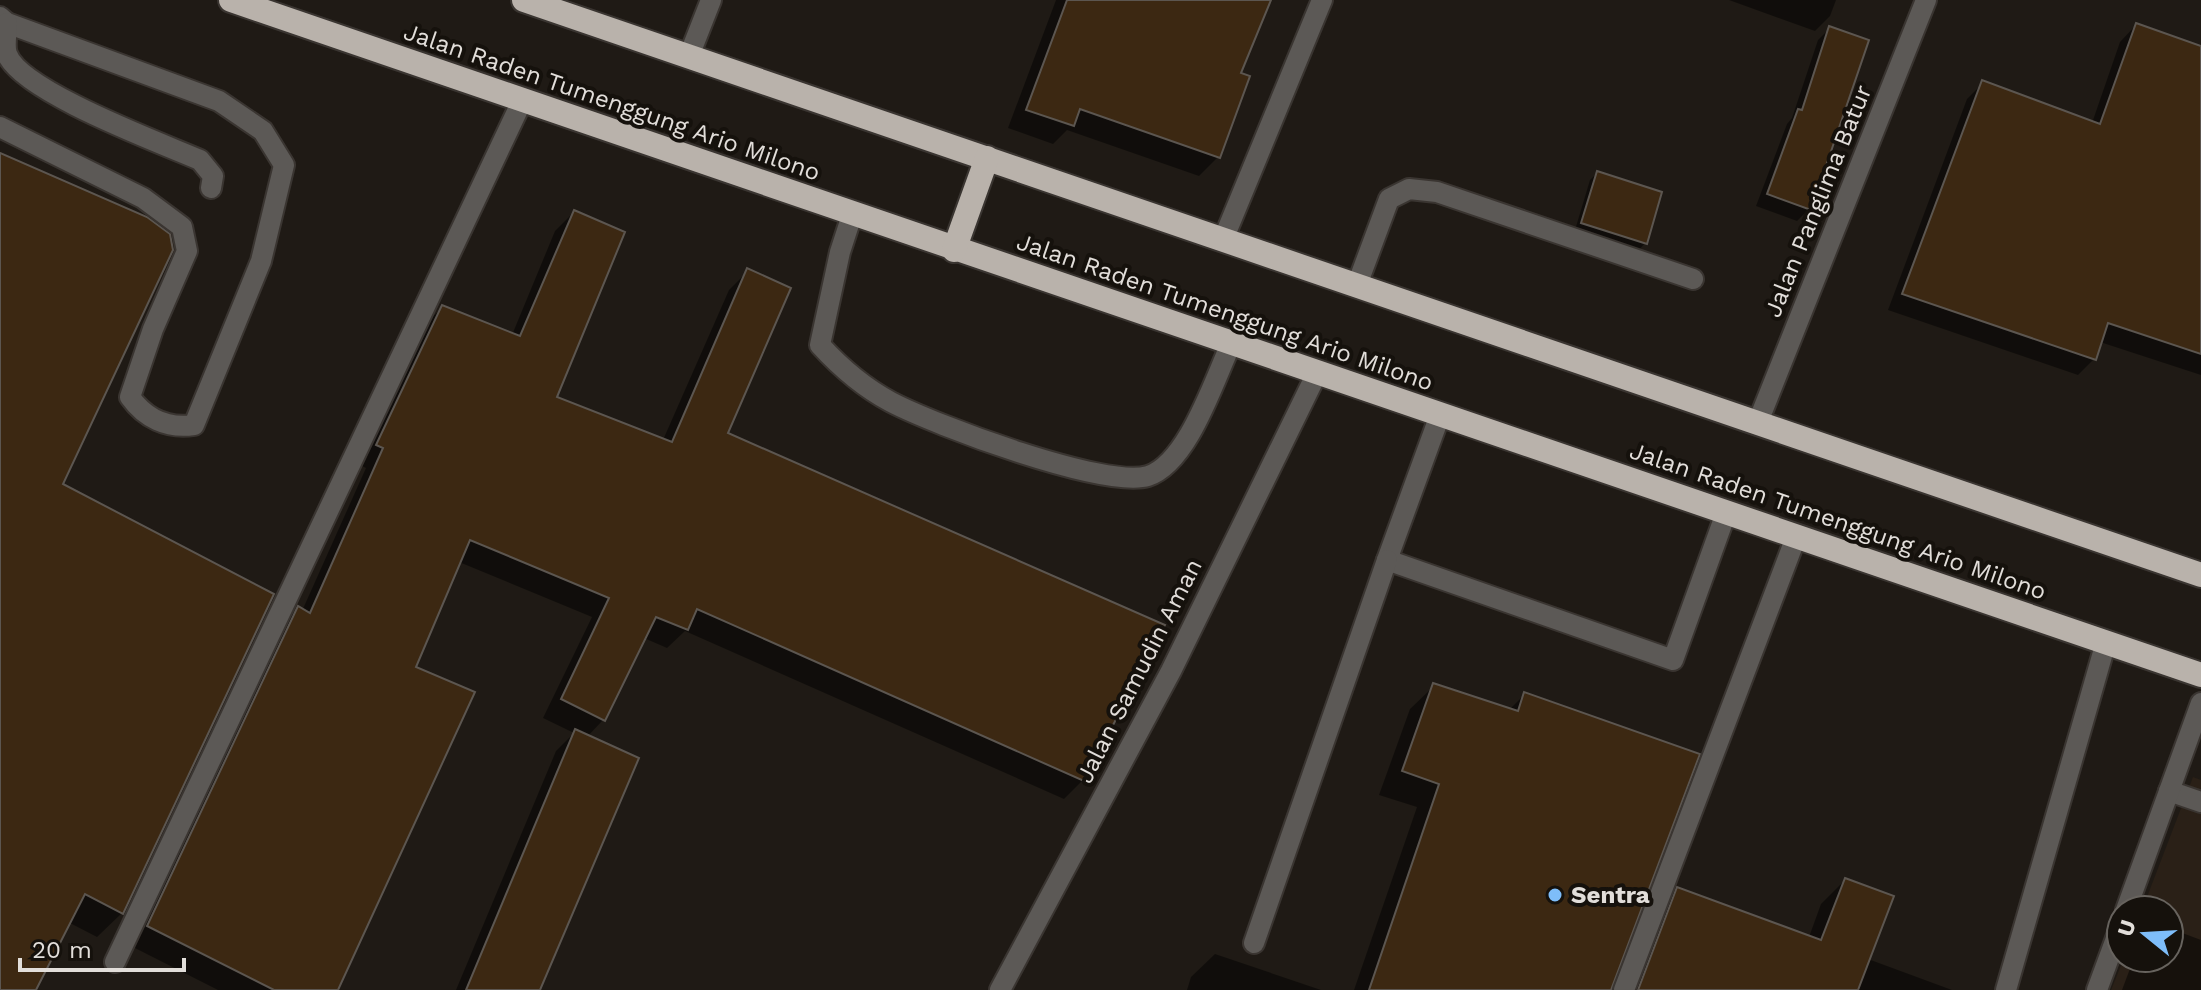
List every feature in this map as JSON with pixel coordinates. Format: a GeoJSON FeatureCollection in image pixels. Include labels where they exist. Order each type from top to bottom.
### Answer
{"type":"FeatureCollection","features":[{"type":"Feature","properties":{"kind":"highway","name":"Jalan Raden Tumenggung Ario Milono"},"geometry":{"type":"LineString","coordinates":[[231,0],[2201,675]]}},
{"type":"Feature","properties":{"kind":"highway"},"geometry":{"type":"LineString","coordinates":[[524,0],[2201,575]]}},
{"type":"Feature","properties":{"kind":"highway"},"geometry":{"type":"LineString","coordinates":[[954,250],[987,158]]}},
{"type":"Feature","properties":{"kind":"street"},"geometry":{"type":"LineString","coordinates":[[689,56],[711,0]]}},
{"type":"Feature","properties":{"kind":"street"},"geometry":{"type":"LineString","coordinates":[[1223,240],[1322,0]]}},
{"type":"Feature","properties":{"kind":"street","name":"Jalan Panglima Batur"},"geometry":{"type":"LineString","coordinates":[[1758,422],[1926,0]]}},
{"type":"Feature","properties":{"kind":"street"},"geometry":{"type":"LineString","coordinates":[[0,127],[143,198],[182,227],[187,251],[153,329],[130,397],[141,413],[180,427],[194,425],[261,261],[284,165],[263,131],[219,101],[2,11],[6,52],[16,69],[71,104],[200,160],[213,176],[211,188]]}},
{"type":"Feature","properties":{"kind":"street"},"geometry":{"type":"LineString","coordinates":[[115,962],[522,101]]}},
{"type":"Feature","properties":{"kind":"street"},"geometry":{"type":"LineString","coordinates":[[1357,285],[1389,199],[1409,189],[1437,192],[1693,279]]}},
{"type":"Feature","properties":{"kind":"street"},"geometry":{"type":"LineString","coordinates":[[852,215],[840,252],[820,345],[844,371],[892,402],[1045,461],[1115,479],[1149,475],[1179,454],[1231,344]]}},
{"type":"Feature","properties":{"kind":"street","name":"Jalan Samudin Aman"},"geometry":{"type":"LineString","coordinates":[[1000,990],[1171,671],[1317,373]]}},
{"type":"Feature","properties":{"kind":"street"},"geometry":{"type":"LineString","coordinates":[[1254,943],[1440,415]]}},
{"type":"Feature","properties":{"kind":"street"},"geometry":{"type":"LineString","coordinates":[[1387,560],[1673,660],[1726,513]]}},
{"type":"Feature","properties":{"kind":"street"},"geometry":{"type":"LineString","coordinates":[[1624,990],[1796,537]]}},
{"type":"Feature","properties":{"kind":"street"},"geometry":{"type":"LineString","coordinates":[[2006,990],[2106,642]]}},
{"type":"Feature","properties":{"kind":"street"},"geometry":{"type":"LineString","coordinates":[[2132,894],[2201,703]]}},
{"type":"Feature","properties":{"kind":"street"},"geometry":{"type":"LineString","coordinates":[[2169,791],[2201,802]]}},
{"type":"Feature","properties":{"kind":"street"},"geometry":{"type":"LineString","coordinates":[[2097,990],[2105,968]]}},
{"type":"Feature","properties":{"kind":"shaded area"},"geometry":{"type":"Polygon","coordinates":[[[2193,777],[2201,780],[2201,990],[2111,990],[2118,974],[2185,974],[2185,894],[2148,894],[2193,777]]]}},
{"type":"Feature","properties":{"kind":"building"},"geometry":{"type":"Polygon","coordinates":[[[1067,0],[1271,0],[1241,73],[1250,76],[1220,158],[1080,109],[1074,126],[1026,110],[1067,0]]]}},
{"type":"Feature","properties":{"kind":"building"},"geometry":{"type":"Polygon","coordinates":[[[2136,23],[2201,46],[2201,354],[2108,323],[2096,360],[1902,294],[1982,80],[2100,124],[2136,23]]]}},
{"type":"Feature","properties":{"kind":"building"},"geometry":{"type":"Polygon","coordinates":[[[1829,26],[1869,40],[1811,210],[1767,194],[1798,109],[1802,110],[1829,26]]]}},
{"type":"Feature","properties":{"kind":"building"},"geometry":{"type":"Polygon","coordinates":[[[0,153],[147,217],[170,234],[173,250],[63,484],[274,594],[123,914],[85,894],[36,990],[0,990],[0,153]]]}},
{"type":"Feature","properties":{"kind":"building"},"geometry":{"type":"Polygon","coordinates":[[[1597,171],[1662,192],[1647,244],[1581,223],[1597,171]]]}},
{"type":"Feature","properties":{"kind":"building"},"geometry":{"type":"Polygon","coordinates":[[[574,210],[625,232],[557,397],[672,442],[747,268],[791,288],[728,433],[1165,625],[1084,781],[697,609],[688,630],[656,617],[605,721],[561,699],[609,598],[470,540],[416,667],[475,692],[338,990],[274,990],[147,926],[298,606],[310,613],[383,448],[376,445],[442,305],[520,336],[574,210]]]}},
{"type":"Feature","properties":{"kind":"building","name":"Sentra"},"geometry":{"type":"Polygon","coordinates":[[[1433,683],[1518,711],[1524,692],[1700,754],[1611,990],[1369,990],[1439,784],[1402,771],[1433,683]]]}},
{"type":"Feature","properties":{"kind":"building"},"geometry":{"type":"Polygon","coordinates":[[[575,729],[639,758],[540,990],[466,990],[575,729]]]}},
{"type":"Feature","properties":{"kind":"building"},"geometry":{"type":"Polygon","coordinates":[[[1845,878],[1894,896],[1858,990],[1638,990],[1677,887],[1821,940],[1845,878]]]}},
{"type":"Feature","properties":{"kind":"place","name":"Sentra"},"geometry":{"type":"Point","coordinates":[1555,895]}}]}
